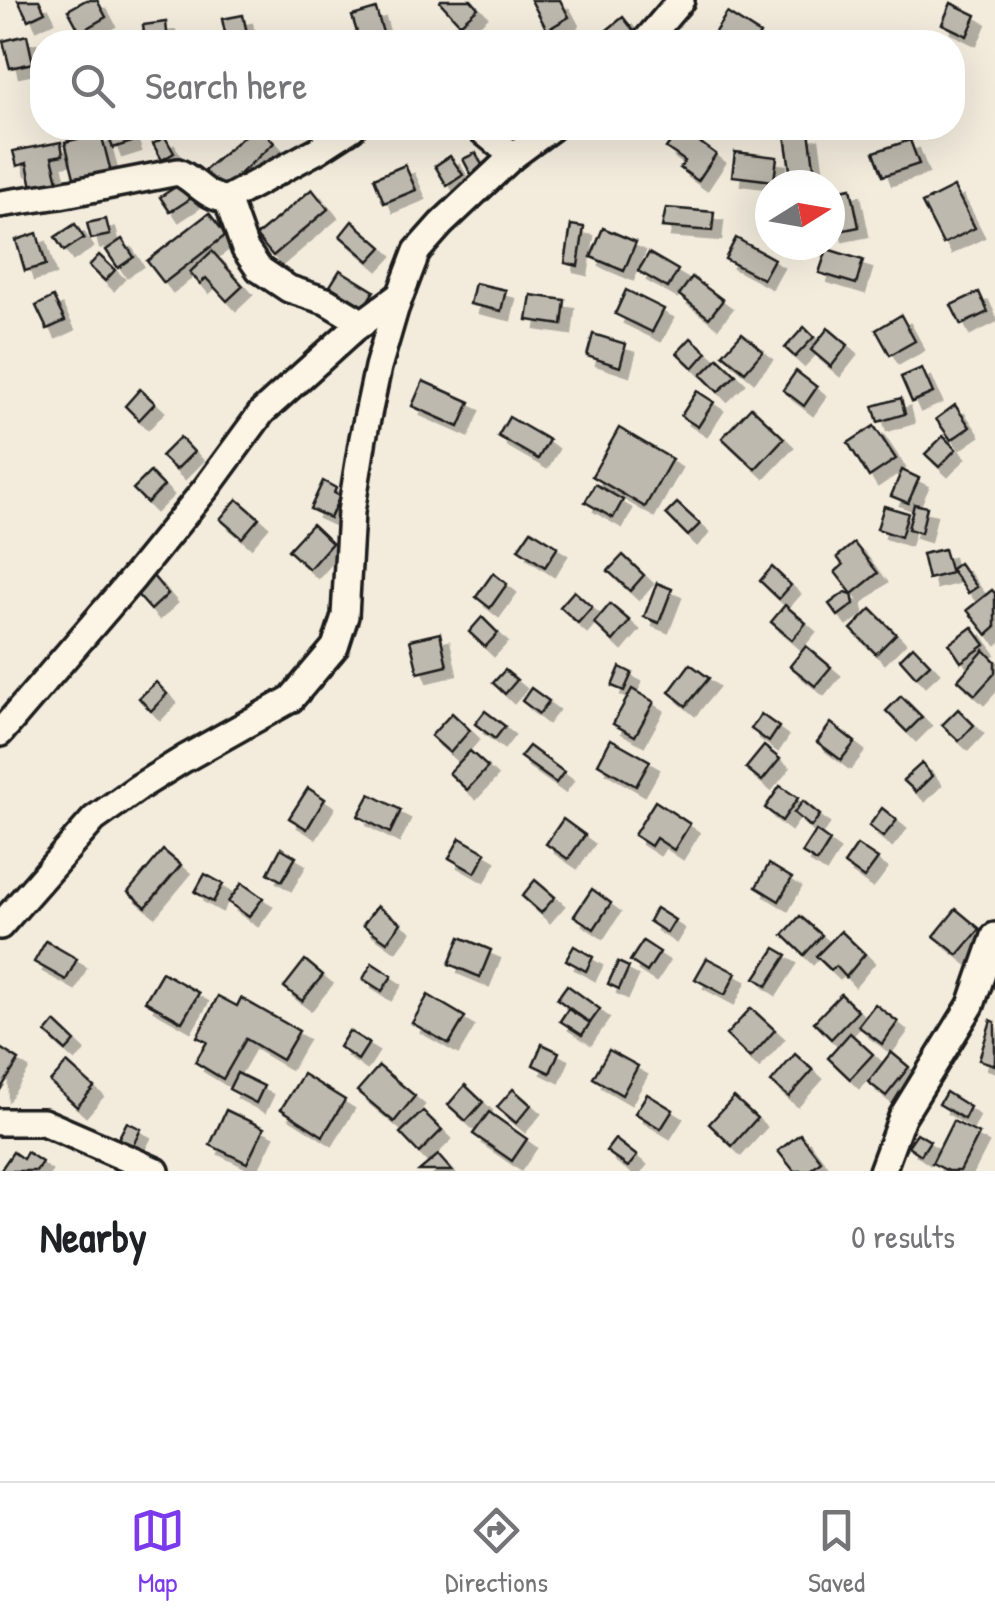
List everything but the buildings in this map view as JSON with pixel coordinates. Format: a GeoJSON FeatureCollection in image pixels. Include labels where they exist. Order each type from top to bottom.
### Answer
{"type":"FeatureCollection","features":[{"type":"Feature","properties":{"kind":"street"},"geometry":{"type":"LineString","coordinates":[[656,30],[682,0]]}},
{"type":"Feature","properties":{"kind":"street"},"geometry":{"type":"LineString","coordinates":[[0,204],[178,172],[219,200],[227,199],[333,140]]}},
{"type":"Feature","properties":{"kind":"street"},"geometry":{"type":"LineString","coordinates":[[493,140],[512,156]]}},
{"type":"Feature","properties":{"kind":"street"},"geometry":{"type":"LineString","coordinates":[[0,926],[94,819],[184,759],[290,699],[334,647],[345,616],[351,512],[363,438],[378,367],[417,252],[440,224],[534,140]]}},
{"type":"Feature","properties":{"kind":"street"},"geometry":{"type":"LineString","coordinates":[[227,199],[245,249],[259,270],[363,322]]}},
{"type":"Feature","properties":{"kind":"street"},"geometry":{"type":"LineString","coordinates":[[0,733],[134,577],[262,412],[363,322],[400,296]]}},
{"type":"Feature","properties":{"kind":"street"},"geometry":{"type":"LineString","coordinates":[[882,1171],[902,1117],[972,1005],[994,945]]}},
{"type":"Feature","properties":{"kind":"street"},"geometry":{"type":"LineString","coordinates":[[0,1122],[43,1122],[156,1171]]}}]}
